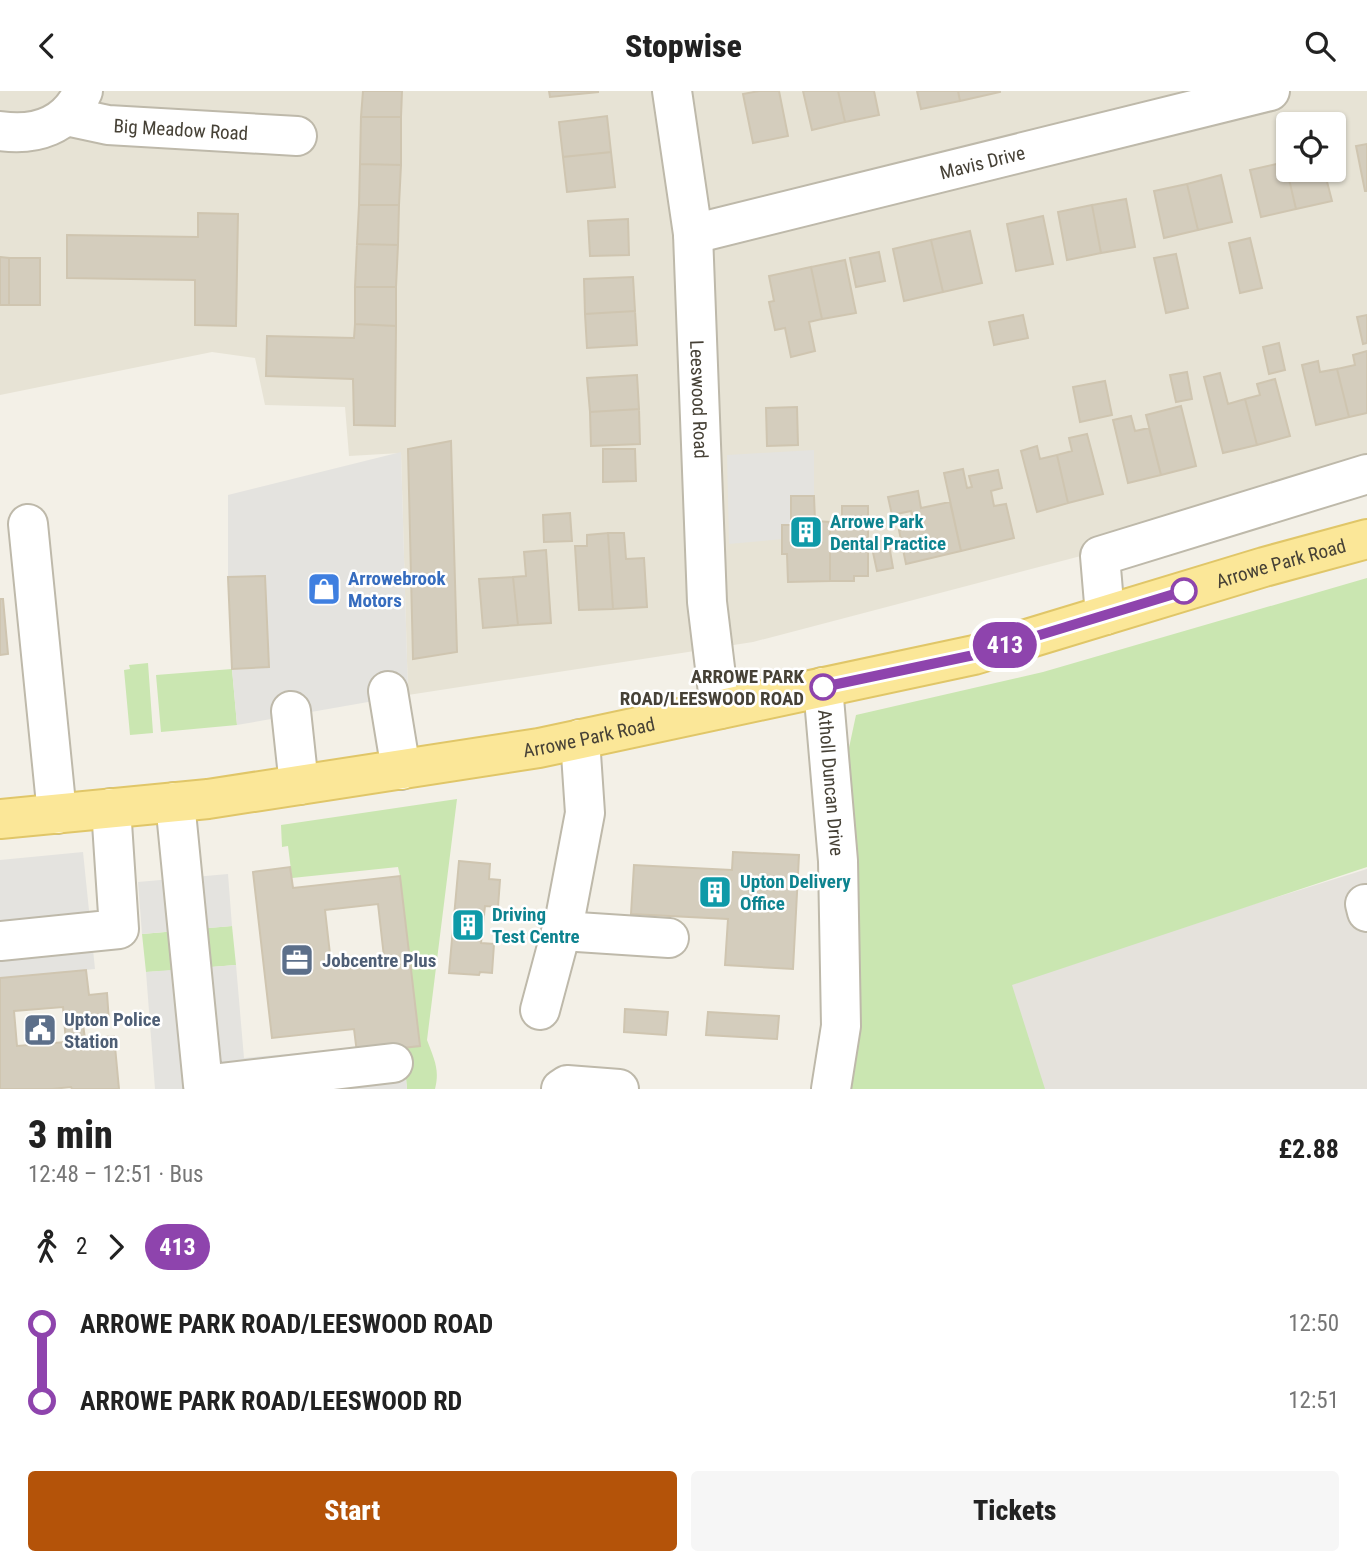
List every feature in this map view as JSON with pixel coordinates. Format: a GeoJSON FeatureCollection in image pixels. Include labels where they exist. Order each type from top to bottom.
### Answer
{"type":"FeatureCollection","features":[{"type":"Feature","properties":{"kind":"main road","name":"Arrowe Park Road"},"geometry":{"type":"LineString","coordinates":[[0,819],[208,799],[539,748],[974,655],[1264,567],[1367,539]]}},
{"type":"Feature","properties":{"kind":"street","name":"Leeswood Road"},"geometry":{"type":"LineString","coordinates":[[672,91],[693,234],[707,602],[720,709]]}},
{"type":"Feature","properties":{"kind":"street","name":"Mavis Drive"},"geometry":{"type":"LineString","coordinates":[[693,234],[1270,91]]}},
{"type":"Feature","properties":{"kind":"street","name":"Big Meadow Road"},"geometry":{"type":"LineString","coordinates":[[0,131],[34,132],[51,125],[74,103],[108,125],[297,137]]}},
{"type":"Feature","properties":{"kind":"street"},"geometry":{"type":"LineString","coordinates":[[1105,615],[1100,556],[1367,474]]}},
{"type":"Feature","properties":{"kind":"street"},"geometry":{"type":"LineString","coordinates":[[28,524],[57,814]]}},
{"type":"Feature","properties":{"kind":"street","name":"Atholl Duncan Drive"},"geometry":{"type":"LineString","coordinates":[[823,687],[838,861],[841,1026],[831,1089]]}},
{"type":"Feature","properties":{"kind":"street"},"geometry":{"type":"LineString","coordinates":[[388,691],[401,770]]}},
{"type":"Feature","properties":{"kind":"street"},"geometry":{"type":"LineString","coordinates":[[291,711],[299,785]]}},
{"type":"Feature","properties":{"kind":"street"},"geometry":{"type":"LineString","coordinates":[[540,1010],[562,931],[585,813],[580,739]]}},
{"type":"Feature","properties":{"kind":"street"},"geometry":{"type":"LineString","coordinates":[[175,802],[203,1086],[393,1063]]}},
{"type":"Feature","properties":{"kind":"street"},"geometry":{"type":"LineString","coordinates":[[0,941],[118,929],[111,808]]}},
{"type":"Feature","properties":{"kind":"street"},"geometry":{"type":"LineString","coordinates":[[562,931],[669,938]]}},
{"type":"Feature","properties":{"kind":"street"},"geometry":{"type":"LineString","coordinates":[[561,1089],[567,1085],[619,1089]]}},
{"type":"Feature","properties":{"kind":"shaded area"},"geometry":{"type":"Polygon","coordinates":[[[0,91],[1367,91],[1367,488],[1241,514],[753,642],[408,695],[401,453],[349,456],[345,407],[265,405],[255,358],[212,352],[0,395],[0,91]]]}},
{"type":"Feature","properties":{"kind":"shaded area"},"geometry":{"type":"Polygon","coordinates":[[[814,450],[814,496],[791,496],[791,525],[782,525],[782,539],[729,544],[727,455],[814,450]]]}},
{"type":"Feature","properties":{"kind":"shaded area"},"geometry":{"type":"Polygon","coordinates":[[[401,452],[408,695],[237,725],[232,669],[269,667],[265,576],[228,577],[228,495],[401,452]]]}},
{"type":"Feature","properties":{"kind":"shaded area"},"geometry":{"type":"Polygon","coordinates":[[[83,852],[95,969],[0,978],[0,860],[83,852]]]}},
{"type":"Feature","properties":{"kind":"shaded area"},"geometry":{"type":"Polygon","coordinates":[[[1367,869],[1367,1089],[997,1089],[959,996],[1367,869]]]}},
{"type":"Feature","properties":{"kind":"shaded area"},"geometry":{"type":"Polygon","coordinates":[[[228,874],[232,926],[142,934],[138,882],[228,874]]]}},
{"type":"Feature","properties":{"kind":"shaded area"},"geometry":{"type":"Polygon","coordinates":[[[236,965],[244,1058],[356,1048],[403,1048],[407,1089],[155,1089],[146,972],[236,965]]]}},
{"type":"Feature","properties":{"kind":"green space"},"geometry":{"type":"Polygon","coordinates":[[[1367,578],[1367,867],[1012,985],[1045,1089],[831,1089],[843,776],[856,715],[1043,672],[1367,578]]]}},
{"type":"Feature","properties":{"kind":"green space"},"geometry":{"type":"Polygon","coordinates":[[[148,663],[153,733],[130,735],[124,670],[130,669],[129,665],[148,663]]]}},
{"type":"Feature","properties":{"kind":"green space"},"geometry":{"type":"Polygon","coordinates":[[[232,669],[237,725],[161,732],[156,675],[232,669]]]}},
{"type":"Feature","properties":{"kind":"green space"},"geometry":{"type":"Polygon","coordinates":[[[457,799],[427,1040],[436,1064],[435,1089],[407,1089],[403,1048],[420,1046],[398,867],[292,878],[288,846],[282,847],[281,825],[457,799]]]}},
{"type":"Feature","properties":{"kind":"green space"},"geometry":{"type":"Polygon","coordinates":[[[232,926],[236,965],[199,968],[196,929],[232,926]]]}},
{"type":"Feature","properties":{"kind":"green space"},"geometry":{"type":"Polygon","coordinates":[[[177,931],[181,970],[146,972],[142,934],[177,931]]]}},
{"type":"Feature","properties":{"kind":"building"},"geometry":{"type":"Polygon","coordinates":[[[363,91],[402,91],[401,117],[361,117],[363,91]]]}},
{"type":"Feature","properties":{"kind":"building"},"geometry":{"type":"Polygon","coordinates":[[[549,91],[598,91],[598,92],[550,97],[549,91]]]}},
{"type":"Feature","properties":{"kind":"building"},"geometry":{"type":"Polygon","coordinates":[[[779,91],[788,136],[753,143],[743,94],[779,91]]]}},
{"type":"Feature","properties":{"kind":"building"},"geometry":{"type":"Polygon","coordinates":[[[803,91],[838,91],[845,122],[812,130],[803,91]]]}},
{"type":"Feature","properties":{"kind":"building"},"geometry":{"type":"Polygon","coordinates":[[[838,91],[874,91],[879,115],[845,122],[838,91]]]}},
{"type":"Feature","properties":{"kind":"building"},"geometry":{"type":"Polygon","coordinates":[[[917,91],[958,91],[960,101],[921,109],[917,91]]]}},
{"type":"Feature","properties":{"kind":"building"},"geometry":{"type":"Polygon","coordinates":[[[958,91],[1000,91],[1000,92],[960,101],[958,91]]]}},
{"type":"Feature","properties":{"kind":"building"},"geometry":{"type":"Polygon","coordinates":[[[607,116],[611,152],[563,157],[559,122],[607,116]]]}},
{"type":"Feature","properties":{"kind":"building"},"geometry":{"type":"Polygon","coordinates":[[[361,117],[401,117],[401,165],[360,164],[361,117]]]}},
{"type":"Feature","properties":{"kind":"building"},"geometry":{"type":"Polygon","coordinates":[[[1367,144],[1367,191],[1365,191],[1356,146],[1367,144]]]}},
{"type":"Feature","properties":{"kind":"building"},"geometry":{"type":"Polygon","coordinates":[[[611,152],[615,187],[567,192],[563,157],[611,152]]]}},
{"type":"Feature","properties":{"kind":"building"},"geometry":{"type":"Polygon","coordinates":[[[360,164],[401,165],[399,205],[359,205],[360,164]]]}},
{"type":"Feature","properties":{"kind":"building"},"geometry":{"type":"Polygon","coordinates":[[[1276,164],[1276,182],[1290,182],[1296,209],[1261,217],[1250,170],[1276,164]]]}},
{"type":"Feature","properties":{"kind":"building"},"geometry":{"type":"Polygon","coordinates":[[[1221,175],[1232,222],[1198,230],[1187,184],[1221,175]]]}},
{"type":"Feature","properties":{"kind":"building"},"geometry":{"type":"Polygon","coordinates":[[[1290,182],[1327,182],[1332,201],[1296,209],[1290,182]]]}},
{"type":"Feature","properties":{"kind":"building"},"geometry":{"type":"Polygon","coordinates":[[[1187,184],[1198,230],[1164,238],[1154,191],[1187,184]]]}},
{"type":"Feature","properties":{"kind":"building"},"geometry":{"type":"Polygon","coordinates":[[[1126,199],[1135,247],[1101,253],[1092,205],[1126,199]]]}},
{"type":"Feature","properties":{"kind":"building"},"geometry":{"type":"Polygon","coordinates":[[[359,205],[399,205],[398,245],[357,244],[359,205]]]}},
{"type":"Feature","properties":{"kind":"building"},"geometry":{"type":"Polygon","coordinates":[[[1092,205],[1101,253],[1067,260],[1058,212],[1092,205]]]}},
{"type":"Feature","properties":{"kind":"building"},"geometry":{"type":"Polygon","coordinates":[[[198,213],[238,214],[236,326],[195,325],[195,280],[67,278],[67,235],[198,237],[198,213]]]}},
{"type":"Feature","properties":{"kind":"building"},"geometry":{"type":"Polygon","coordinates":[[[1043,216],[1053,264],[1016,271],[1007,224],[1043,216]]]}},
{"type":"Feature","properties":{"kind":"building"},"geometry":{"type":"Polygon","coordinates":[[[628,219],[629,255],[590,256],[588,221],[628,219]]]}},
{"type":"Feature","properties":{"kind":"building"},"geometry":{"type":"Polygon","coordinates":[[[970,231],[982,283],[943,292],[931,240],[970,231]]]}},
{"type":"Feature","properties":{"kind":"building"},"geometry":{"type":"Polygon","coordinates":[[[1250,238],[1262,288],[1240,293],[1229,243],[1250,238]]]}},
{"type":"Feature","properties":{"kind":"building"},"geometry":{"type":"Polygon","coordinates":[[[931,240],[943,292],[904,301],[893,249],[931,240]]]}},
{"type":"Feature","properties":{"kind":"building"},"geometry":{"type":"Polygon","coordinates":[[[357,244],[398,245],[396,287],[355,287],[357,244]]]}},
{"type":"Feature","properties":{"kind":"building"},"geometry":{"type":"Polygon","coordinates":[[[879,252],[885,281],[856,287],[850,258],[879,252]]]}},
{"type":"Feature","properties":{"kind":"building"},"geometry":{"type":"Polygon","coordinates":[[[1176,254],[1188,308],[1166,313],[1154,258],[1176,254]]]}},
{"type":"Feature","properties":{"kind":"building"},"geometry":{"type":"Polygon","coordinates":[[[0,257],[9,258],[9,305],[0,305],[0,257]]]}},
{"type":"Feature","properties":{"kind":"building"},"geometry":{"type":"Polygon","coordinates":[[[9,258],[40,258],[40,305],[9,305],[9,258]]]}},
{"type":"Feature","properties":{"kind":"building"},"geometry":{"type":"Polygon","coordinates":[[[845,260],[856,313],[822,319],[811,267],[845,260]]]}},
{"type":"Feature","properties":{"kind":"building"},"geometry":{"type":"Polygon","coordinates":[[[811,267],[822,319],[809,322],[815,351],[791,357],[785,328],[775,330],[769,302],[774,301],[769,276],[811,267]]]}},
{"type":"Feature","properties":{"kind":"building"},"geometry":{"type":"Polygon","coordinates":[[[633,277],[635,311],[585,314],[584,279],[633,277]]]}},
{"type":"Feature","properties":{"kind":"building"},"geometry":{"type":"Polygon","coordinates":[[[355,287],[396,287],[396,326],[355,324],[355,287]]]}},
{"type":"Feature","properties":{"kind":"building"},"geometry":{"type":"Polygon","coordinates":[[[635,311],[637,345],[587,348],[585,314],[635,311]]]}},
{"type":"Feature","properties":{"kind":"building"},"geometry":{"type":"Polygon","coordinates":[[[1023,315],[1028,338],[994,345],[989,322],[1023,315]]]}},
{"type":"Feature","properties":{"kind":"building"},"geometry":{"type":"Polygon","coordinates":[[[1367,315],[1367,343],[1363,344],[1357,317],[1367,315]]]}},
{"type":"Feature","properties":{"kind":"building"},"geometry":{"type":"Polygon","coordinates":[[[355,324],[396,326],[395,426],[354,425],[353,379],[266,376],[267,336],[354,338],[355,324]]]}},
{"type":"Feature","properties":{"kind":"building"},"geometry":{"type":"Polygon","coordinates":[[[1279,343],[1285,370],[1269,374],[1263,347],[1279,343]]]}},
{"type":"Feature","properties":{"kind":"building"},"geometry":{"type":"Polygon","coordinates":[[[1367,351],[1367,413],[1349,417],[1337,369],[1355,365],[1353,355],[1367,351]]]}},
{"type":"Feature","properties":{"kind":"building"},"geometry":{"type":"Polygon","coordinates":[[[1318,361],[1320,372],[1337,369],[1349,417],[1316,425],[1302,365],[1318,361]]]}},
{"type":"Feature","properties":{"kind":"building"},"geometry":{"type":"Polygon","coordinates":[[[1187,372],[1192,399],[1176,402],[1170,375],[1187,372]]]}},
{"type":"Feature","properties":{"kind":"building"},"geometry":{"type":"Polygon","coordinates":[[[1220,373],[1228,404],[1245,399],[1257,445],[1223,453],[1204,377],[1220,373]]]}},
{"type":"Feature","properties":{"kind":"building"},"geometry":{"type":"Polygon","coordinates":[[[637,375],[639,409],[590,412],[587,378],[637,375]]]}},
{"type":"Feature","properties":{"kind":"building"},"geometry":{"type":"Polygon","coordinates":[[[1275,379],[1290,436],[1257,445],[1245,399],[1260,395],[1257,384],[1275,379]]]}},
{"type":"Feature","properties":{"kind":"building"},"geometry":{"type":"Polygon","coordinates":[[[1105,381],[1112,415],[1080,422],[1073,387],[1105,381]]]}},
{"type":"Feature","properties":{"kind":"building"},"geometry":{"type":"Polygon","coordinates":[[[1181,406],[1196,466],[1161,475],[1146,415],[1181,406]]]}},
{"type":"Feature","properties":{"kind":"building"},"geometry":{"type":"Polygon","coordinates":[[[797,407],[798,445],[767,446],[766,408],[797,407]]]}},
{"type":"Feature","properties":{"kind":"building"},"geometry":{"type":"Polygon","coordinates":[[[639,409],[640,444],[591,446],[590,412],[639,409]]]}},
{"type":"Feature","properties":{"kind":"building"},"geometry":{"type":"Polygon","coordinates":[[[1131,416],[1135,431],[1149,428],[1161,475],[1128,483],[1113,420],[1131,416]]]}},
{"type":"Feature","properties":{"kind":"building"},"geometry":{"type":"Polygon","coordinates":[[[1087,434],[1103,494],[1068,503],[1057,455],[1072,451],[1069,438],[1087,434]]]}},
{"type":"Feature","properties":{"kind":"building"},"geometry":{"type":"Polygon","coordinates":[[[451,441],[457,652],[413,659],[408,449],[451,441]]]}},
{"type":"Feature","properties":{"kind":"building"},"geometry":{"type":"Polygon","coordinates":[[[1037,446],[1040,459],[1057,455],[1068,503],[1037,512],[1021,451],[1037,446]]]}},
{"type":"Feature","properties":{"kind":"building"},"geometry":{"type":"Polygon","coordinates":[[[603,449],[635,449],[636,481],[603,482],[603,449]]]}},
{"type":"Feature","properties":{"kind":"building"},"geometry":{"type":"Polygon","coordinates":[[[963,469],[967,488],[972,487],[969,476],[998,470],[1002,488],[991,491],[994,506],[1006,504],[1014,538],[961,551],[944,473],[963,469]]]}},
{"type":"Feature","properties":{"kind":"building"},"geometry":{"type":"Polygon","coordinates":[[[918,491],[921,508],[950,502],[961,551],[906,564],[899,530],[915,527],[911,511],[892,515],[888,497],[918,491]]]}},
{"type":"Feature","properties":{"kind":"building","name":"Arrowe Park Dental Practice"},"geometry":{"type":"Polygon","coordinates":[[[791,496],[814,496],[815,521],[830,522],[830,581],[788,582],[787,554],[782,554],[782,525],[791,525],[791,496]]]}},
{"type":"Feature","properties":{"kind":"building"},"geometry":{"type":"Polygon","coordinates":[[[842,506],[868,506],[868,576],[854,576],[854,581],[830,581],[830,522],[842,522],[842,506]]]}},
{"type":"Feature","properties":{"kind":"building"},"geometry":{"type":"Polygon","coordinates":[[[570,513],[572,541],[544,542],[543,515],[570,513]]]}},
{"type":"Feature","properties":{"kind":"building"},"geometry":{"type":"Polygon","coordinates":[[[608,533],[624,533],[626,559],[644,558],[647,607],[613,609],[608,533]]]}},
{"type":"Feature","properties":{"kind":"building"},"geometry":{"type":"Polygon","coordinates":[[[608,533],[613,609],[579,610],[575,546],[587,546],[587,535],[608,533]]]}},
{"type":"Feature","properties":{"kind":"building"},"geometry":{"type":"Polygon","coordinates":[[[888,539],[893,568],[877,571],[871,543],[888,539]]]}},
{"type":"Feature","properties":{"kind":"building"},"geometry":{"type":"Polygon","coordinates":[[[546,550],[551,623],[518,625],[513,577],[526,576],[524,552],[546,550]]]}},
{"type":"Feature","properties":{"kind":"building"},"geometry":{"type":"Polygon","coordinates":[[[265,576],[269,667],[232,669],[228,577],[265,576]]]}},
{"type":"Feature","properties":{"kind":"building"},"geometry":{"type":"Polygon","coordinates":[[[513,577],[518,625],[483,628],[479,579],[513,577]]]}},
{"type":"Feature","properties":{"kind":"building"},"geometry":{"type":"Polygon","coordinates":[[[0,599],[3,599],[8,654],[0,655],[0,599]]]}},
{"type":"Feature","properties":{"kind":"building","name":"Upton Delivery Office"},"geometry":{"type":"Polygon","coordinates":[[[733,852],[799,855],[793,969],[725,965],[728,919],[631,914],[634,865],[732,870],[733,852]]]}},
{"type":"Feature","properties":{"kind":"building","name":"Driving Test Centre"},"geometry":{"type":"Polygon","coordinates":[[[459,861],[490,864],[489,879],[500,880],[498,907],[485,906],[481,943],[494,944],[492,973],[449,973],[459,861]]]}},
{"type":"Feature","properties":{"kind":"building","name":"Jobcentre Plus"},"geometry":{"type":"Polygon","coordinates":[[[290,867],[293,888],[400,876],[420,1046],[357,1053],[354,1029],[272,1038],[253,872],[290,867]],[[378,904],[325,910],[331,963],[384,957],[378,904]]]}},
{"type":"Feature","properties":{"kind":"building"},"geometry":{"type":"Polygon","coordinates":[[[86,970],[89,995],[107,993],[109,1022],[83,1024],[85,1039],[114,1036],[119,1089],[0,1089],[0,978],[86,970]],[[63,1007],[14,1011],[17,1046],[66,1042],[63,1007]]]}},
{"type":"Feature","properties":{"kind":"building"},"geometry":{"type":"Polygon","coordinates":[[[625,1009],[668,1012],[666,1035],[624,1032],[625,1009]]]}},
{"type":"Feature","properties":{"kind":"building"},"geometry":{"type":"Polygon","coordinates":[[[708,1012],[779,1016],[777,1039],[706,1035],[708,1012]]]}},
{"type":"Feature","properties":{"kind":"bus line","name":"413"},"geometry":{"type":"LineString","coordinates":[[823,687],[974,655],[1184,591]]}},
{"type":"Feature","properties":{"kind":"place","name":"Arrowe Park Dental Practice"},"geometry":{"type":"Point","coordinates":[806,532]}},
{"type":"Feature","properties":{"kind":"place","name":"Arrowebrook Motors"},"geometry":{"type":"Point","coordinates":[324,589]}},
{"type":"Feature","properties":{"kind":"place","name":"ARROWE PARK ROAD/LEESWOOD ROAD"},"geometry":{"type":"Point","coordinates":[823,687]}},
{"type":"Feature","properties":{"kind":"place","name":"Upton Delivery Office"},"geometry":{"type":"Point","coordinates":[715,892]}},
{"type":"Feature","properties":{"kind":"place","name":"Driving Test Centre"},"geometry":{"type":"Point","coordinates":[468,925]}},
{"type":"Feature","properties":{"kind":"place","name":"Jobcentre Plus"},"geometry":{"type":"Point","coordinates":[297,960]}},
{"type":"Feature","properties":{"kind":"place","name":"Upton Police Station"},"geometry":{"type":"Point","coordinates":[40,1030]}}]}
